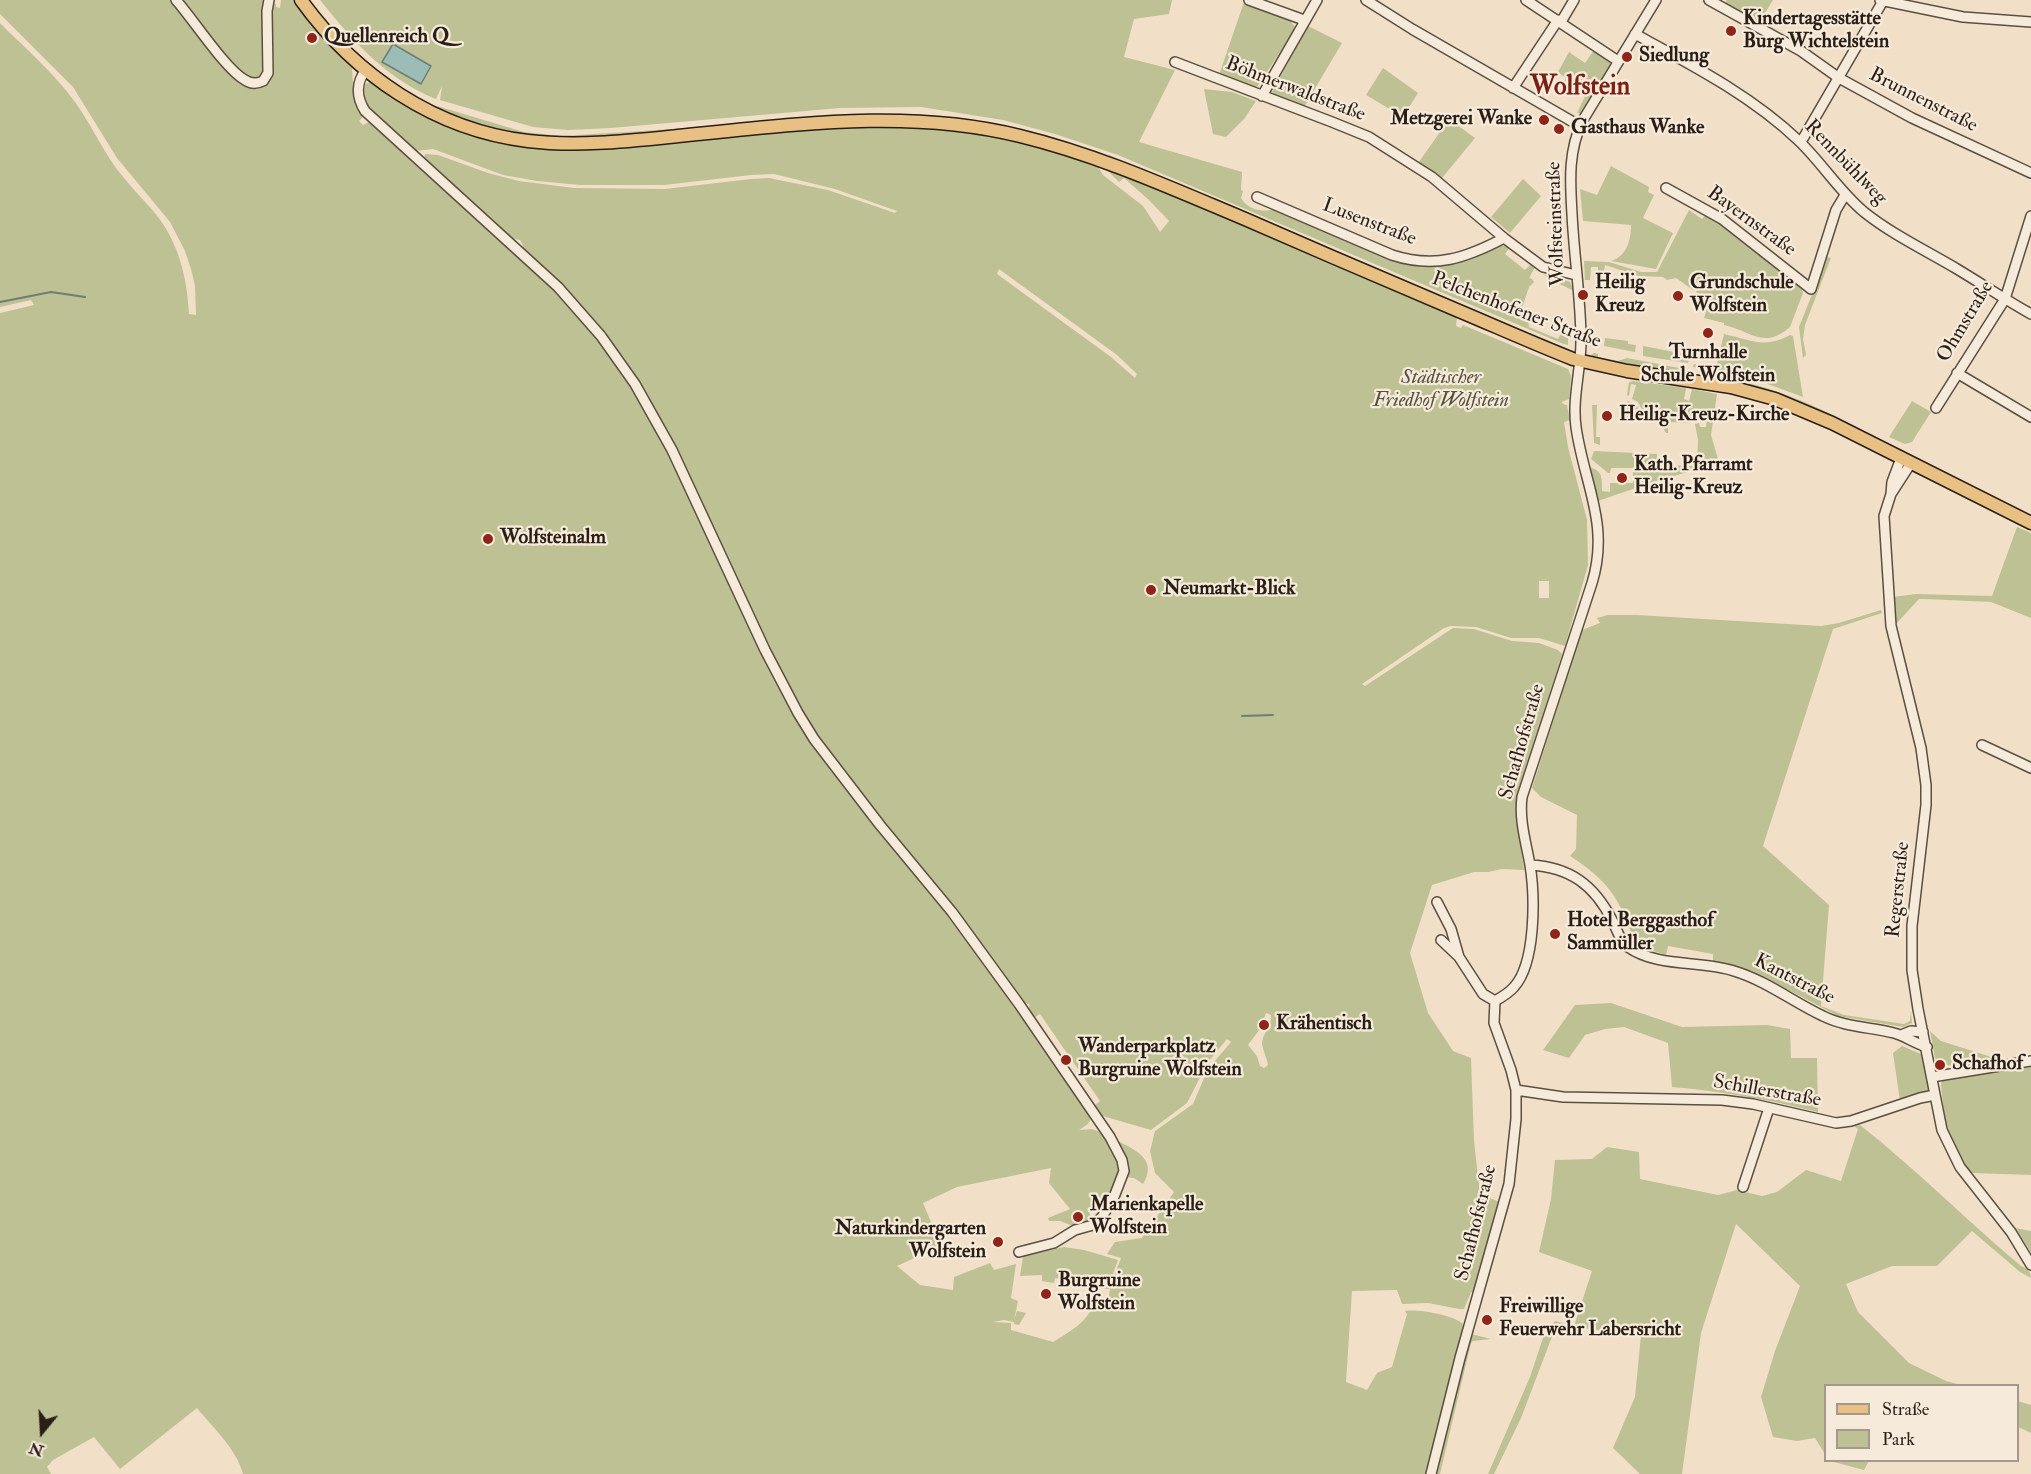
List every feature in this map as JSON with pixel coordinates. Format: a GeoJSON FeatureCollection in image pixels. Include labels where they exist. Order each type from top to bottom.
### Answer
{"type":"FeatureCollection","features":[{"type":"Feature","properties":{"kind":"main road","name":"Pelchenhofener Straße"},"geometry":{"type":"LineString","coordinates":[[302,0],[338,44],[366,70],[405,99],[431,113],[482,131],[524,141],[603,143],[834,122],[899,121],[1004,132],[1067,149],[1224,210],[1580,361],[1627,371],[1714,384],[1763,395],[1832,423],[2031,523]]}},
{"type":"Feature","properties":{"kind":"street"},"geometry":{"type":"LineString","coordinates":[[176,0],[229,66],[241,78],[256,83],[263,81],[268,73],[267,10],[269,0]]}},
{"type":"Feature","properties":{"kind":"street"},"geometry":{"type":"LineString","coordinates":[[1249,0],[1304,20]]}},
{"type":"Feature","properties":{"kind":"street"},"geometry":{"type":"LineString","coordinates":[[1262,96],[1317,0]]}},
{"type":"Feature","properties":{"kind":"street"},"geometry":{"type":"LineString","coordinates":[[1366,0],[1580,126]]}},
{"type":"Feature","properties":{"kind":"street"},"geometry":{"type":"LineString","coordinates":[[1526,0],[1618,61]]}},
{"type":"Feature","properties":{"kind":"street"},"geometry":{"type":"LineString","coordinates":[[1513,87],[1574,0]]}},
{"type":"Feature","properties":{"kind":"street","name":"Wolfsteinstraße"},"geometry":{"type":"LineString","coordinates":[[1580,361],[1581,331],[1570,170],[1574,142],[1580,126],[1656,0]]}},
{"type":"Feature","properties":{"kind":"street","name":"Brunnenstraße"},"geometry":{"type":"LineString","coordinates":[[1709,0],[1801,51],[1839,78],[1912,118],[2031,172]]}},
{"type":"Feature","properties":{"kind":"street"},"geometry":{"type":"LineString","coordinates":[[1801,142],[1882,0],[1963,17],[2031,22]]}},
{"type":"Feature","properties":{"kind":"street","name":"Rennbühlweg"},"geometry":{"type":"LineString","coordinates":[[1635,34],[1719,81],[1771,117],[1801,142],[1845,195],[1891,232],[2031,314]]}},
{"type":"Feature","properties":{"kind":"street","name":"Böhmerwaldstraße"},"geometry":{"type":"LineString","coordinates":[[1175,62],[1353,130],[1386,147],[1432,177],[1504,238],[1543,267],[1576,275]]}},
{"type":"Feature","properties":{"kind":"street"},"geometry":{"type":"LineString","coordinates":[[366,70],[358,86],[360,101],[365,111],[558,286],[601,336],[635,384],[672,450],[765,650],[814,739],[880,825],[952,912],[1019,1004],[1110,1137],[1122,1161],[1124,1171],[1114,1197],[1102,1217],[1093,1225],[1075,1230],[1054,1243],[1019,1252]]}},
{"type":"Feature","properties":{"kind":"street","name":"Bayernstraße"},"geometry":{"type":"LineString","coordinates":[[1666,188],[1722,219],[1811,289],[1836,210],[1845,195]]}},
{"type":"Feature","properties":{"kind":"street","name":"Lusenstraße"},"geometry":{"type":"LineString","coordinates":[[1257,197],[1392,255],[1415,260],[1429,262],[1460,258],[1504,238]]}},
{"type":"Feature","properties":{"kind":"street","name":"Ohmstraße"},"geometry":{"type":"LineString","coordinates":[[1936,408],[2005,299],[2031,216]]}},
{"type":"Feature","properties":{"kind":"street","name":"Schafhofstraße"},"geometry":{"type":"LineString","coordinates":[[1431,1474],[1460,1358],[1507,1195],[1516,1119],[1516,1090],[1494,1023],[1493,1012],[1496,1001],[1515,987],[1525,967],[1528,953],[1533,907],[1530,865],[1521,821],[1522,796],[1592,583],[1598,558],[1599,530],[1575,422],[1576,386],[1580,361]]}},
{"type":"Feature","properties":{"kind":"street"},"geometry":{"type":"LineString","coordinates":[[1957,373],[2031,417]]}},
{"type":"Feature","properties":{"kind":"street","name":"Regerstraße"},"geometry":{"type":"LineString","coordinates":[[1906,461],[1884,516],[1889,606],[1897,654],[1920,748],[1926,785],[1926,805],[1911,945],[1914,984],[1942,1130],[1952,1153],[1977,1190],[2011,1232],[2031,1264]]}},
{"type":"Feature","properties":{"kind":"street"},"geometry":{"type":"LineString","coordinates":[[1982,745],[2031,768]]}},
{"type":"Feature","properties":{"kind":"street","name":"Kantstraße"},"geometry":{"type":"LineString","coordinates":[[1530,865],[1563,873],[1587,884],[1598,896],[1620,938],[1634,950],[1668,960],[1717,966],[1735,971],[1758,979],[1829,1019],[1901,1035],[1910,1042],[1927,1047]]}},
{"type":"Feature","properties":{"kind":"street"},"geometry":{"type":"LineString","coordinates":[[1437,902],[1451,929],[1459,957]]}},
{"type":"Feature","properties":{"kind":"street"},"geometry":{"type":"LineString","coordinates":[[1441,940],[1459,957],[1483,994],[1496,1001]]}},
{"type":"Feature","properties":{"kind":"street","name":"Kantstraße"},"geometry":{"type":"LineString","coordinates":[[1901,1035],[1911,1031],[1923,1032]]}},
{"type":"Feature","properties":{"kind":"street"},"geometry":{"type":"LineString","coordinates":[[1932,1077],[2031,1061]]}},
{"type":"Feature","properties":{"kind":"street","name":"Schillerstraße"},"geometry":{"type":"LineString","coordinates":[[1516,1090],[1563,1096],[1701,1098],[1743,1102],[1830,1122],[1842,1122],[1935,1095]]}},
{"type":"Feature","properties":{"kind":"street"},"geometry":{"type":"LineString","coordinates":[[1743,1187],[1769,1108]]}},
{"type":"Feature","properties":{"kind":"green space","name":"Städtischer Friedhof Wolfstein"},"geometry":{"type":"Polygon","coordinates":[[[0,0],[267,0],[280,8],[281,0],[295,0],[321,35],[352,67],[356,99],[364,116],[359,121],[363,125],[369,122],[510,250],[522,249],[523,245],[520,240],[511,238],[424,160],[425,154],[438,155],[488,173],[519,181],[574,188],[665,189],[769,178],[828,190],[895,213],[897,211],[835,189],[774,174],[664,185],[580,185],[503,175],[433,149],[416,151],[368,107],[362,91],[365,84],[370,82],[375,84],[412,107],[465,131],[527,146],[815,128],[885,126],[982,133],[1027,143],[1097,165],[1103,175],[1143,206],[1160,232],[1169,221],[1124,178],[1119,182],[1105,168],[1151,185],[1457,317],[1456,326],[1461,328],[1463,325],[1568,369],[1571,376],[1569,399],[1562,402],[1567,405],[1570,420],[1564,422],[1568,447],[1587,520],[1588,565],[1565,646],[1539,638],[1511,638],[1476,627],[1451,626],[1444,628],[1362,684],[1365,686],[1453,628],[1474,629],[1512,641],[1539,643],[1558,650],[1562,654],[1517,797],[1516,809],[1524,870],[1502,869],[1474,872],[1432,885],[1410,953],[1428,1013],[1453,1051],[1471,1058],[1474,1141],[1480,1194],[1502,1203],[1475,1293],[1471,1292],[1464,1309],[1459,1309],[1428,1303],[1402,1304],[1397,1290],[1352,1291],[1346,1382],[1367,1390],[1377,1373],[1392,1367],[1407,1314],[1405,1311],[1435,1313],[1463,1324],[1462,1336],[1427,1474],[243,1474],[230,1447],[197,1408],[120,1469],[94,1437],[53,1460],[47,1467],[51,1474],[0,1474],[0,313],[34,305],[31,300],[0,307],[0,23],[67,91],[116,168],[163,224],[176,248],[184,274],[189,314],[196,315],[195,286],[191,269],[185,251],[170,222],[117,158],[73,87],[0,14],[0,0]],[[999,269],[997,274],[1111,357],[1135,378],[1137,374],[1117,355],[999,269]],[[1539,581],[1539,598],[1549,598],[1549,581],[1539,581]],[[1020,1000],[1013,1006],[1091,1119],[1079,1130],[1098,1131],[1115,1154],[1118,1174],[1112,1193],[1099,1216],[1096,1209],[1089,1211],[1092,1222],[1073,1226],[1060,1221],[1049,1221],[1048,1218],[1070,1209],[1049,1183],[1051,1168],[957,1187],[923,1203],[941,1246],[897,1266],[920,1285],[953,1290],[954,1277],[990,1263],[994,1270],[1016,1264],[1011,1298],[1018,1301],[1014,1320],[1017,1311],[1026,1313],[1019,1325],[1004,1320],[993,1322],[1011,1323],[1011,1330],[1053,1342],[1083,1321],[1095,1303],[1103,1300],[1108,1302],[1110,1289],[1079,1287],[1079,1283],[1103,1285],[1112,1281],[1121,1258],[1107,1254],[1115,1242],[1142,1238],[1174,1192],[1155,1173],[1150,1151],[1155,1131],[1193,1104],[1208,1069],[1231,1042],[1227,1039],[1208,1062],[1187,1103],[1151,1130],[1099,1115],[1093,1107],[1100,1101],[1040,1014],[1032,1019],[1028,1009],[1030,1005],[1020,1000]],[[1266,1013],[1260,1029],[1248,1045],[1257,1056],[1260,1066],[1264,1068],[1268,1065],[1262,1040],[1271,1015],[1266,1013]]]}},
{"type":"Feature","properties":{"kind":"green space"},"geometry":{"type":"Polygon","coordinates":[[[320,0],[1172,0],[1169,14],[1134,19],[1124,57],[1175,70],[1139,142],[1242,172],[1241,198],[1251,208],[1266,211],[1275,208],[1401,262],[1425,266],[1448,264],[1470,260],[1499,245],[1510,247],[1505,254],[1525,270],[1531,264],[1535,267],[1529,278],[1534,282],[1529,287],[1519,317],[1524,315],[1528,317],[1529,327],[1558,339],[1561,333],[1568,338],[1568,345],[1118,155],[1055,134],[1003,120],[921,107],[840,108],[611,128],[568,130],[533,127],[440,100],[442,86],[436,99],[401,81],[358,44],[320,0]]]}},
{"type":"Feature","properties":{"kind":"green space"},"geometry":{"type":"Polygon","coordinates":[[[1727,0],[1773,0],[1759,23],[1725,3],[1727,0]]]}},
{"type":"Feature","properties":{"kind":"green space"},"geometry":{"type":"Polygon","coordinates":[[[1244,2],[1288,18],[1295,27],[1257,87],[1219,75],[1244,2]]]}},
{"type":"Feature","properties":{"kind":"green space"},"geometry":{"type":"Polygon","coordinates":[[[1308,26],[1342,43],[1304,107],[1277,98],[1272,92],[1308,26]]]}},
{"type":"Feature","properties":{"kind":"green space"},"geometry":{"type":"Polygon","coordinates":[[[1594,50],[1609,61],[1611,66],[1582,114],[1577,113],[1589,88],[1573,80],[1562,96],[1560,91],[1566,78],[1558,72],[1569,52],[1585,63],[1594,50]]]}},
{"type":"Feature","properties":{"kind":"green space"},"geometry":{"type":"Polygon","coordinates":[[[1383,68],[1418,93],[1403,117],[1366,95],[1383,68]]]}},
{"type":"Feature","properties":{"kind":"green space"},"geometry":{"type":"Polygon","coordinates":[[[1204,89],[1232,92],[1256,101],[1244,119],[1226,137],[1213,134],[1204,89]]]}},
{"type":"Feature","properties":{"kind":"green space"},"geometry":{"type":"Polygon","coordinates":[[[437,106],[524,132],[562,136],[705,127],[627,135],[557,137],[534,135],[488,126],[442,111],[437,106]]]}},
{"type":"Feature","properties":{"kind":"green space"},"geometry":{"type":"Polygon","coordinates":[[[906,114],[908,116],[812,117],[906,114]]]}},
{"type":"Feature","properties":{"kind":"green space"},"geometry":{"type":"Polygon","coordinates":[[[915,114],[998,124],[1046,135],[1103,154],[915,116],[915,114]]]}},
{"type":"Feature","properties":{"kind":"green space"},"geometry":{"type":"Polygon","coordinates":[[[1449,119],[1475,138],[1442,178],[1419,162],[1449,119]]]}},
{"type":"Feature","properties":{"kind":"green space"},"geometry":{"type":"Polygon","coordinates":[[[1109,155],[1189,187],[1554,345],[1109,158],[1109,155]]]}},
{"type":"Feature","properties":{"kind":"green space"},"geometry":{"type":"Polygon","coordinates":[[[1611,166],[1649,187],[1648,192],[1654,195],[1643,218],[1673,233],[1656,269],[1611,261],[1621,255],[1627,247],[1631,225],[1583,221],[1580,189],[1597,195],[1611,166]]]}},
{"type":"Feature","properties":{"kind":"green space"},"geometry":{"type":"Polygon","coordinates":[[[1523,179],[1541,196],[1510,233],[1491,217],[1523,179]]]}},
{"type":"Feature","properties":{"kind":"green space"},"geometry":{"type":"Polygon","coordinates":[[[1689,210],[1702,219],[1706,214],[1800,285],[1803,293],[1790,327],[1781,334],[1765,338],[1704,318],[1707,308],[1704,298],[1696,292],[1698,289],[1693,290],[1676,278],[1667,280],[1663,277],[1639,276],[1605,265],[1603,277],[1598,277],[1598,267],[1591,267],[1590,280],[1585,280],[1584,261],[1609,262],[1641,272],[1657,272],[1689,210]]]}},
{"type":"Feature","properties":{"kind":"green space"},"geometry":{"type":"Polygon","coordinates":[[[1827,257],[1831,258],[1805,325],[1803,339],[1806,355],[1803,358],[1799,327],[1827,257]]]}},
{"type":"Feature","properties":{"kind":"green space"},"geometry":{"type":"Polygon","coordinates":[[[1545,275],[1570,282],[1574,291],[1547,278],[1545,275]]]}},
{"type":"Feature","properties":{"kind":"green space"},"geometry":{"type":"Polygon","coordinates":[[[1724,334],[1757,342],[1773,342],[1790,335],[1793,336],[1803,397],[1754,379],[1693,367],[1694,364],[1716,368],[1724,334]]]}},
{"type":"Feature","properties":{"kind":"green space"},"geometry":{"type":"Polygon","coordinates":[[[1605,338],[1628,341],[1628,344],[1636,345],[1635,352],[1604,346],[1605,338]]]}},
{"type":"Feature","properties":{"kind":"green space"},"geometry":{"type":"Polygon","coordinates":[[[1643,346],[1690,355],[1688,363],[1643,356],[1643,346]]]}},
{"type":"Feature","properties":{"kind":"green space"},"geometry":{"type":"Polygon","coordinates":[[[1598,354],[1598,357],[1618,361],[1627,358],[1679,368],[1683,371],[1678,373],[1596,358],[1591,355],[1598,354]]]}},
{"type":"Feature","properties":{"kind":"green space"},"geometry":{"type":"Polygon","coordinates":[[[1695,376],[1724,378],[1770,389],[1833,415],[1876,437],[1875,440],[1695,376]]]}},
{"type":"Feature","properties":{"kind":"green space"},"geometry":{"type":"Polygon","coordinates":[[[1629,382],[1686,388],[1684,399],[1689,401],[1692,389],[1717,394],[1711,435],[1718,459],[1714,464],[1706,467],[1598,501],[1588,467],[1599,472],[1602,478],[1602,491],[1610,492],[1610,483],[1633,483],[1633,468],[1611,468],[1608,473],[1591,459],[1594,451],[1657,454],[1657,465],[1697,466],[1698,440],[1695,424],[1699,423],[1700,427],[1706,427],[1707,418],[1699,418],[1689,423],[1668,422],[1668,433],[1666,433],[1660,423],[1644,413],[1638,402],[1632,399],[1636,385],[1631,384],[1629,396],[1627,395],[1629,382]]]}},
{"type":"Feature","properties":{"kind":"green space"},"geometry":{"type":"Polygon","coordinates":[[[1627,401],[1636,404],[1641,414],[1638,422],[1627,421],[1627,401]]]}},
{"type":"Feature","properties":{"kind":"green space"},"geometry":{"type":"Polygon","coordinates":[[[1912,401],[1931,412],[1912,442],[1905,444],[1889,437],[1912,401]]]}},
{"type":"Feature","properties":{"kind":"green space"},"geometry":{"type":"Polygon","coordinates":[[[1592,405],[1597,405],[1596,437],[1600,437],[1600,445],[1594,443],[1592,405]]]}},
{"type":"Feature","properties":{"kind":"green space"},"geometry":{"type":"Polygon","coordinates":[[[1900,449],[2031,515],[2031,518],[1899,452],[1900,449]]]}},
{"type":"Feature","properties":{"kind":"green space"},"geometry":{"type":"Polygon","coordinates":[[[2017,527],[2031,533],[2031,618],[1991,602],[1919,599],[1896,624],[1893,597],[1916,594],[1992,596],[2017,527]]]}},
{"type":"Feature","properties":{"kind":"green space"},"geometry":{"type":"Polygon","coordinates":[[[1881,610],[1882,613],[1833,629],[1763,846],[1829,905],[1821,1006],[1844,1015],[1904,1024],[1910,1021],[1911,1011],[1912,1023],[1903,1027],[1838,1016],[1762,976],[1733,965],[1713,961],[1713,954],[1668,946],[1666,955],[1641,947],[1627,938],[1633,938],[1617,900],[1603,882],[1570,856],[1576,849],[1577,815],[1541,797],[1532,788],[1582,630],[1600,623],[1597,618],[1608,615],[1637,615],[1821,626],[1881,610]]]}},
{"type":"Feature","properties":{"kind":"green space"},"geometry":{"type":"Polygon","coordinates":[[[1611,1003],[1682,1027],[1767,1025],[1790,1029],[1791,1058],[1817,1058],[1818,1112],[1746,1097],[1672,1087],[1668,1043],[1624,1027],[1605,1029],[1585,1035],[1569,1058],[1543,1050],[1575,1005],[1611,1003]]]}},
{"type":"Feature","properties":{"kind":"green space"},"geometry":{"type":"Polygon","coordinates":[[[1930,1031],[1941,1041],[2001,1060],[1966,1066],[1941,1063],[1935,1058],[1930,1031]]]}},
{"type":"Feature","properties":{"kind":"green space"},"geometry":{"type":"Polygon","coordinates":[[[1902,1046],[1921,1054],[1930,1091],[1900,1101],[1893,1053],[1902,1046]]]}},
{"type":"Feature","properties":{"kind":"green space"},"geometry":{"type":"Polygon","coordinates":[[[2031,1066],[2031,1175],[1971,1173],[1948,1131],[1942,1099],[1942,1080],[2031,1066]]]}},
{"type":"Feature","properties":{"kind":"green space"},"geometry":{"type":"Polygon","coordinates":[[[1860,1125],[1901,1159],[2030,1273],[2031,1278],[2020,1272],[1972,1231],[1937,1266],[1892,1266],[1846,1284],[1858,1312],[1909,1363],[1957,1384],[1824,1384],[1824,1452],[1815,1438],[1797,1441],[1773,1437],[1761,1397],[1775,1351],[1800,1286],[1736,1224],[1701,1333],[1682,1474],[1640,1474],[1613,1448],[1635,1397],[1641,1335],[1574,1327],[1553,1334],[1521,1418],[1494,1474],[1488,1474],[1530,1377],[1544,1335],[1555,1321],[1574,1326],[1592,1271],[1539,1252],[1551,1199],[1555,1160],[1592,1159],[1607,1147],[1639,1152],[1640,1179],[1718,1195],[1737,1190],[1762,1196],[1777,1192],[1806,1170],[1841,1181],[1858,1129],[1854,1126],[1860,1125]]]}},
{"type":"Feature","properties":{"kind":"green space"},"geometry":{"type":"Polygon","coordinates":[[[1118,1141],[1138,1152],[1146,1162],[1147,1176],[1143,1184],[1134,1178],[1126,1177],[1116,1143],[1118,1141]]]}},
{"type":"Feature","properties":{"kind":"green space"},"geometry":{"type":"Polygon","coordinates":[[[2015,1228],[2031,1231],[2031,1252],[2015,1228]]]}},
{"type":"Feature","properties":{"kind":"green space"},"geometry":{"type":"Polygon","coordinates":[[[1064,1247],[1118,1260],[1111,1279],[1103,1283],[1062,1276],[1062,1278],[1078,1281],[1076,1286],[1061,1284],[1061,1279],[1055,1278],[1054,1283],[1042,1281],[1042,1275],[1020,1276],[1023,1256],[1064,1247]]]}},
{"type":"Feature","properties":{"kind":"green space"},"geometry":{"type":"Polygon","coordinates":[[[1471,1334],[1491,1339],[1471,1343],[1440,1474],[1436,1474],[1471,1334]]]}},
{"type":"Feature","properties":{"kind":"green space"},"geometry":{"type":"Polygon","coordinates":[[[2019,1401],[2031,1405],[2031,1433],[2019,1427],[2019,1401]]]}},
{"type":"Feature","properties":{"kind":"green space"},"geometry":{"type":"Polygon","coordinates":[[[1834,1462],[1868,1462],[1864,1470],[1834,1462]]]}},
{"type":"Feature","properties":{"kind":"water"},"geometry":{"type":"Polygon","coordinates":[[[393,44],[431,66],[421,84],[382,62],[393,44]]]}},
{"type":"Feature","properties":{"kind":"waterway"},"geometry":{"type":"LineString","coordinates":[[0,302],[51,292],[85,297]]}},
{"type":"Feature","properties":{"kind":"waterway"},"geometry":{"type":"LineString","coordinates":[[1242,716],[1273,715]]}},
{"type":"Feature","properties":{"kind":"place","name":"Kindertagesstätte Burg Wichtelstein"},"geometry":{"type":"Point","coordinates":[1731,31]}},
{"type":"Feature","properties":{"kind":"place","name":"Quellenreich Q"},"geometry":{"type":"Point","coordinates":[312,38]}},
{"type":"Feature","properties":{"kind":"place","name":"Siedlung"},"geometry":{"type":"Point","coordinates":[1627,57]}},
{"type":"Feature","properties":{"kind":"place","name":"Metzgerei Wanke"},"geometry":{"type":"Point","coordinates":[1544,120]}},
{"type":"Feature","properties":{"kind":"place","name":"Gasthaus Wanke"},"geometry":{"type":"Point","coordinates":[1559,129]}},
{"type":"Feature","properties":{"kind":"place","name":"Heilig Kreuz"},"geometry":{"type":"Point","coordinates":[1583,295]}},
{"type":"Feature","properties":{"kind":"place","name":"Grundschule Wolfstein"},"geometry":{"type":"Point","coordinates":[1678,296]}},
{"type":"Feature","properties":{"kind":"place","name":"Turnhalle Schule Wolfstein"},"geometry":{"type":"Point","coordinates":[1708,333]}},
{"type":"Feature","properties":{"kind":"place","name":"Heilig-Kreuz-Kirche"},"geometry":{"type":"Point","coordinates":[1607,416]}},
{"type":"Feature","properties":{"kind":"place","name":"Kath. Pfarramt Heilig-Kreuz"},"geometry":{"type":"Point","coordinates":[1622,478]}},
{"type":"Feature","properties":{"kind":"place","name":"Wolfsteinalm"},"geometry":{"type":"Point","coordinates":[488,539]}},
{"type":"Feature","properties":{"kind":"place","name":"Neumarkt-Blick"},"geometry":{"type":"Point","coordinates":[1151,590]}},
{"type":"Feature","properties":{"kind":"place","name":"Hotel Berggasthof Sammüller"},"geometry":{"type":"Point","coordinates":[1555,934]}},
{"type":"Feature","properties":{"kind":"place","name":"Krähentisch"},"geometry":{"type":"Point","coordinates":[1264,1025]}},
{"type":"Feature","properties":{"kind":"place","name":"Wanderparkplatz Burgruine Wolfstein"},"geometry":{"type":"Point","coordinates":[1066,1060]}},
{"type":"Feature","properties":{"kind":"place","name":"Schafhof"},"geometry":{"type":"Point","coordinates":[1940,1065]}},
{"type":"Feature","properties":{"kind":"place","name":"Marienkapelle Wolfstein"},"geometry":{"type":"Point","coordinates":[1078,1217]}},
{"type":"Feature","properties":{"kind":"place","name":"Naturkindergarten Wolfstein"},"geometry":{"type":"Point","coordinates":[998,1242]}},
{"type":"Feature","properties":{"kind":"place","name":"Burgruine Wolfstein"},"geometry":{"type":"Point","coordinates":[1046,1294]}},
{"type":"Feature","properties":{"kind":"place","name":"Freiwillige Feuerwehr Labersricht"},"geometry":{"type":"Point","coordinates":[1487,1320]}},
{"type":"Feature","properties":{"kind":"district","name":"Wolfstein"},"geometry":{"type":"Point","coordinates":[1580,88]}}]}
